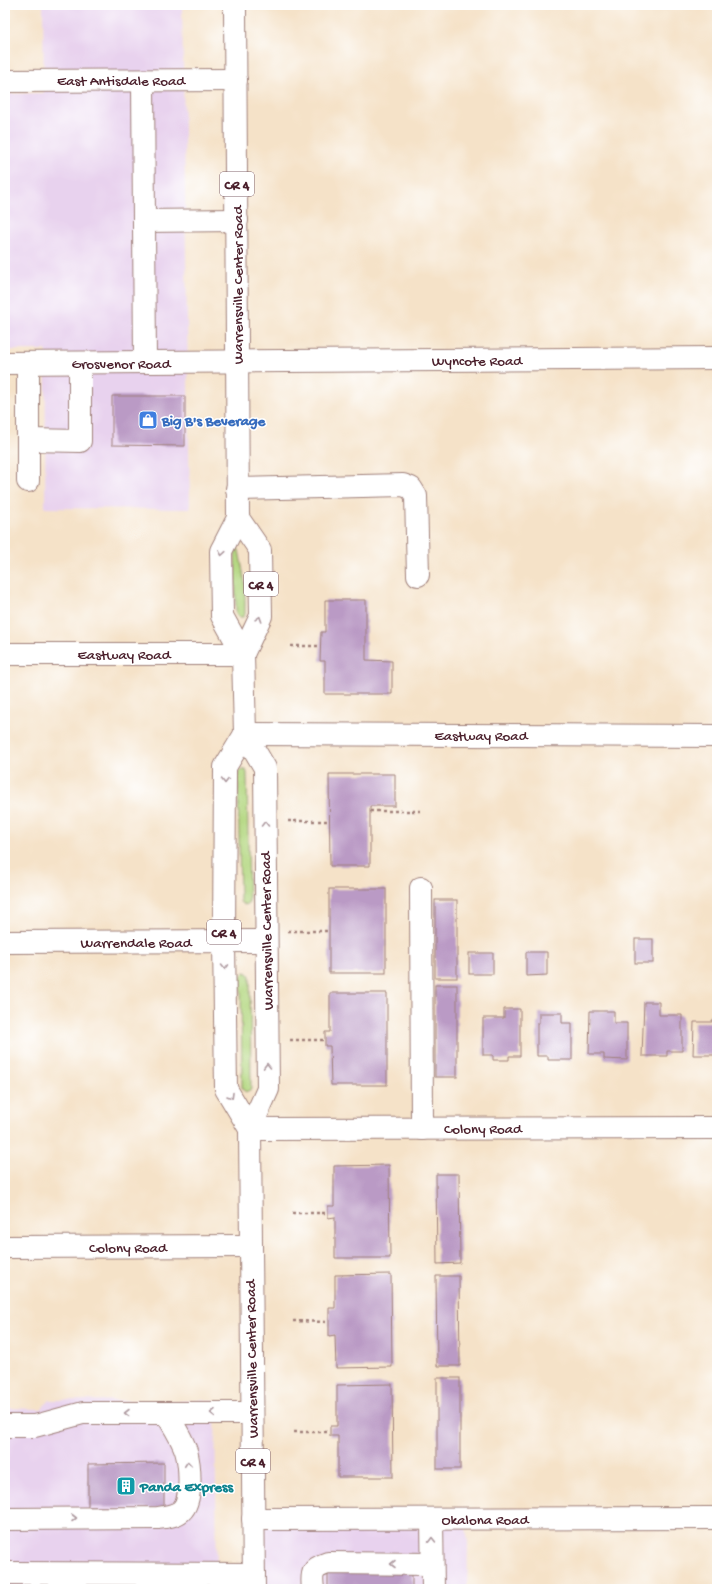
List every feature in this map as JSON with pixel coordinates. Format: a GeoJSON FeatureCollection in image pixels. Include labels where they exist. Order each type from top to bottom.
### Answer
{"type":"FeatureCollection","features":[{"type":"Feature","properties":{"kind":"street","name":"Warrensville Center Road"},"geometry":{"type":"LineString","coordinates":[[235,5],[238,518],[221,551],[222,616],[243,654]]}},
{"type":"Feature","properties":{"kind":"street","name":"East Antisdale Road"},"geometry":{"type":"LineString","coordinates":[[5,81],[236,80]]}},
{"type":"Feature","properties":{"kind":"street"},"geometry":{"type":"LineString","coordinates":[[143,81],[145,362]]}},
{"type":"Feature","properties":{"kind":"street"},"geometry":{"type":"LineString","coordinates":[[144,221],[237,220]]}},
{"type":"Feature","properties":{"kind":"street","name":"Wyncote Road"},"geometry":{"type":"LineString","coordinates":[[238,362],[717,358]]}},
{"type":"Feature","properties":{"kind":"street","name":"Grosvenor Road"},"geometry":{"type":"LineString","coordinates":[[5,363],[238,362]]}},
{"type":"Feature","properties":{"kind":"street"},"geometry":{"type":"LineString","coordinates":[[28,363],[28,481]]}},
{"type":"Feature","properties":{"kind":"street"},"geometry":{"type":"LineString","coordinates":[[29,440],[80,441],[80,363]]}},
{"type":"Feature","properties":{"kind":"street"},"geometry":{"type":"LineString","coordinates":[[238,489],[403,485],[411,488],[416,496],[418,574]]}},
{"type":"Feature","properties":{"kind":"street","name":"Warrensville Center Road"},"geometry":{"type":"LineString","coordinates":[[238,518],[260,550],[261,616],[243,654],[245,734],[265,768],[268,1089],[250,1129],[254,1581]]}},
{"type":"Feature","properties":{"kind":"street","name":"Eastway Road"},"geometry":{"type":"LineString","coordinates":[[5,654],[243,654]]}},
{"type":"Feature","properties":{"kind":"street","name":"Eastway Road"},"geometry":{"type":"LineString","coordinates":[[245,734],[717,736]]}},
{"type":"Feature","properties":{"kind":"street","name":"CR 4"},"geometry":{"type":"LineString","coordinates":[[245,734],[225,767],[224,941],[226,1089],[250,1129]]}},
{"type":"Feature","properties":{"kind":"street"},"geometry":{"type":"LineString","coordinates":[[420,888],[422,1129]]}},
{"type":"Feature","properties":{"kind":"street","name":"Warrendale Road"},"geometry":{"type":"LineString","coordinates":[[5,942],[266,941]]}},
{"type":"Feature","properties":{"kind":"street","name":"Colony Road"},"geometry":{"type":"LineString","coordinates":[[250,1129],[717,1128]]}},
{"type":"Feature","properties":{"kind":"street","name":"Colony Road"},"geometry":{"type":"LineString","coordinates":[[5,1247],[250,1246]]}},
{"type":"Feature","properties":{"kind":"street"},"geometry":{"type":"LineString","coordinates":[[5,1426],[35,1426],[83,1413],[252,1413]]}},
{"type":"Feature","properties":{"kind":"street"},"geometry":{"type":"LineString","coordinates":[[5,1519],[158,1518],[172,1516],[181,1511],[187,1504],[189,1494],[188,1462],[182,1442],[166,1413]]}},
{"type":"Feature","properties":{"kind":"street","name":"Okalona Road"},"geometry":{"type":"LineString","coordinates":[[253,1519],[717,1518]]}},
{"type":"Feature","properties":{"kind":"street"},"geometry":{"type":"LineString","coordinates":[[432,1519],[433,1589]]}},
{"type":"Feature","properties":{"kind":"street"},"geometry":{"type":"LineString","coordinates":[[313,1589],[313,1572],[319,1566],[328,1563],[432,1564]]}},
{"type":"Feature","properties":{"kind":"street"},"geometry":{"type":"LineString","coordinates":[[20,1579],[254,1581]]}},
{"type":"Feature","properties":{"kind":"path"},"geometry":{"type":"LineString","coordinates":[[291,646],[321,646]]}},
{"type":"Feature","properties":{"kind":"path"},"geometry":{"type":"LineString","coordinates":[[370,811],[420,811]]}},
{"type":"Feature","properties":{"kind":"path"},"geometry":{"type":"LineString","coordinates":[[286,821],[329,821]]}},
{"type":"Feature","properties":{"kind":"path"},"geometry":{"type":"LineString","coordinates":[[288,932],[329,931]]}},
{"type":"Feature","properties":{"kind":"path"},"geometry":{"type":"LineString","coordinates":[[289,1040],[325,1040]]}},
{"type":"Feature","properties":{"kind":"path"},"geometry":{"type":"LineString","coordinates":[[292,1213],[328,1213]]}},
{"type":"Feature","properties":{"kind":"path"},"geometry":{"type":"LineString","coordinates":[[293,1321],[329,1322]]}},
{"type":"Feature","properties":{"kind":"path"},"geometry":{"type":"LineString","coordinates":[[294,1432],[330,1432]]}},
{"type":"Feature","properties":{"kind":"shaded area"},"geometry":{"type":"Polygon","coordinates":[[[43,5],[182,5],[190,509],[45,508],[46,350],[5,350],[5,94],[44,93],[43,5]]]}},
{"type":"Feature","properties":{"kind":"shaded area"},"geometry":{"type":"Polygon","coordinates":[[[50,1400],[215,1400],[217,1589],[5,1589],[5,1408],[41,1409],[50,1400]]]}},
{"type":"Feature","properties":{"kind":"shaded area"},"geometry":{"type":"Polygon","coordinates":[[[253,1519],[465,1519],[468,1543],[467,1589],[254,1589],[253,1519]]]}},
{"type":"Feature","properties":{"kind":"green space"},"geometry":{"type":"Polygon","coordinates":[[[237,548],[239,550],[245,583],[245,614],[243,617],[239,617],[236,613],[235,549],[237,548]]]}},
{"type":"Feature","properties":{"kind":"green space"},"geometry":{"type":"Polygon","coordinates":[[[242,770],[246,770],[247,773],[249,902],[245,905],[240,902],[238,773],[242,770]]]}},
{"type":"Feature","properties":{"kind":"green space"},"geometry":{"type":"Polygon","coordinates":[[[245,972],[250,976],[251,1089],[246,1092],[242,1089],[241,976],[245,972]]]}},
{"type":"Feature","properties":{"kind":"building","name":"Big B's Beverage"},"geometry":{"type":"Polygon","coordinates":[[[112,396],[185,396],[185,446],[112,445],[112,396]]]}},
{"type":"Feature","properties":{"kind":"building"},"geometry":{"type":"Polygon","coordinates":[[[325,600],[366,600],[366,660],[392,661],[392,694],[325,694],[325,661],[320,661],[321,632],[325,632],[325,600]]]}},
{"type":"Feature","properties":{"kind":"building"},"geometry":{"type":"Polygon","coordinates":[[[329,774],[395,774],[395,806],[370,806],[370,866],[330,866],[329,774]]]}},
{"type":"Feature","properties":{"kind":"building"},"geometry":{"type":"Polygon","coordinates":[[[329,889],[386,889],[386,973],[329,973],[329,889]]]}},
{"type":"Feature","properties":{"kind":"building"},"geometry":{"type":"Polygon","coordinates":[[[435,900],[457,900],[457,978],[435,978],[435,900]]]}},
{"type":"Feature","properties":{"kind":"building"},"geometry":{"type":"Polygon","coordinates":[[[635,939],[653,939],[653,963],[635,963],[635,939]]]}},
{"type":"Feature","properties":{"kind":"building"},"geometry":{"type":"Polygon","coordinates":[[[526,952],[547,952],[547,975],[526,976],[526,952]]]}},
{"type":"Feature","properties":{"kind":"building"},"geometry":{"type":"Polygon","coordinates":[[[469,953],[493,953],[493,974],[469,974],[469,953]]]}},
{"type":"Feature","properties":{"kind":"building"},"geometry":{"type":"Polygon","coordinates":[[[435,985],[457,985],[457,1077],[435,1077],[435,985]]]}},
{"type":"Feature","properties":{"kind":"building"},"geometry":{"type":"Polygon","coordinates":[[[330,993],[387,993],[387,1085],[331,1085],[330,1046],[325,1046],[325,1032],[330,1032],[330,993]]]}},
{"type":"Feature","properties":{"kind":"building"},"geometry":{"type":"Polygon","coordinates":[[[644,1002],[659,1002],[659,1015],[682,1015],[682,1051],[667,1051],[667,1056],[642,1056],[644,1002]]]}},
{"type":"Feature","properties":{"kind":"building"},"geometry":{"type":"Polygon","coordinates":[[[504,1009],[520,1009],[520,1056],[509,1056],[509,1060],[493,1060],[493,1055],[483,1055],[483,1018],[504,1018],[504,1009]]]}},
{"type":"Feature","properties":{"kind":"building"},"geometry":{"type":"Polygon","coordinates":[[[590,1011],[614,1011],[614,1023],[627,1023],[627,1060],[604,1059],[604,1054],[589,1054],[590,1011]]]}},
{"type":"Feature","properties":{"kind":"building"},"geometry":{"type":"Polygon","coordinates":[[[539,1013],[562,1013],[562,1023],[572,1023],[572,1060],[548,1060],[548,1056],[537,1056],[537,1023],[539,1023],[539,1013]]]}},
{"type":"Feature","properties":{"kind":"building"},"geometry":{"type":"Polygon","coordinates":[[[712,1020],[717,1020],[717,1060],[715,1060],[715,1055],[693,1055],[694,1022],[712,1022],[712,1020]]]}},
{"type":"Feature","properties":{"kind":"building"},"geometry":{"type":"Polygon","coordinates":[[[389,1165],[390,1258],[335,1258],[335,1217],[328,1218],[328,1206],[334,1206],[334,1166],[389,1165]]]}},
{"type":"Feature","properties":{"kind":"building"},"geometry":{"type":"Polygon","coordinates":[[[436,1174],[459,1174],[460,1263],[437,1264],[436,1174]]]}},
{"type":"Feature","properties":{"kind":"building"},"geometry":{"type":"Polygon","coordinates":[[[391,1274],[392,1367],[336,1368],[335,1335],[329,1336],[329,1308],[335,1308],[335,1275],[391,1274]]]}},
{"type":"Feature","properties":{"kind":"building"},"geometry":{"type":"Polygon","coordinates":[[[436,1276],[459,1276],[460,1366],[437,1366],[436,1276]]]}},
{"type":"Feature","properties":{"kind":"building"},"geometry":{"type":"Polygon","coordinates":[[[437,1378],[460,1378],[460,1469],[437,1469],[437,1378]]]}},
{"type":"Feature","properties":{"kind":"building"},"geometry":{"type":"Polygon","coordinates":[[[392,1384],[393,1477],[338,1477],[338,1436],[330,1436],[330,1426],[337,1426],[337,1385],[392,1384]]]}},
{"type":"Feature","properties":{"kind":"building","name":"Panda Express"},"geometry":{"type":"Polygon","coordinates":[[[164,1463],[164,1508],[88,1507],[88,1464],[164,1463]]]}},
{"type":"Feature","properties":{"kind":"building"},"geometry":{"type":"Polygon","coordinates":[[[328,1571],[412,1573],[412,1589],[328,1589],[328,1571]]]}},
{"type":"Feature","properties":{"kind":"place","name":"Big B's Beverage"},"geometry":{"type":"Point","coordinates":[148,420]}},
{"type":"Feature","properties":{"kind":"place","name":"Panda Express"},"geometry":{"type":"Point","coordinates":[126,1486]}}]}
